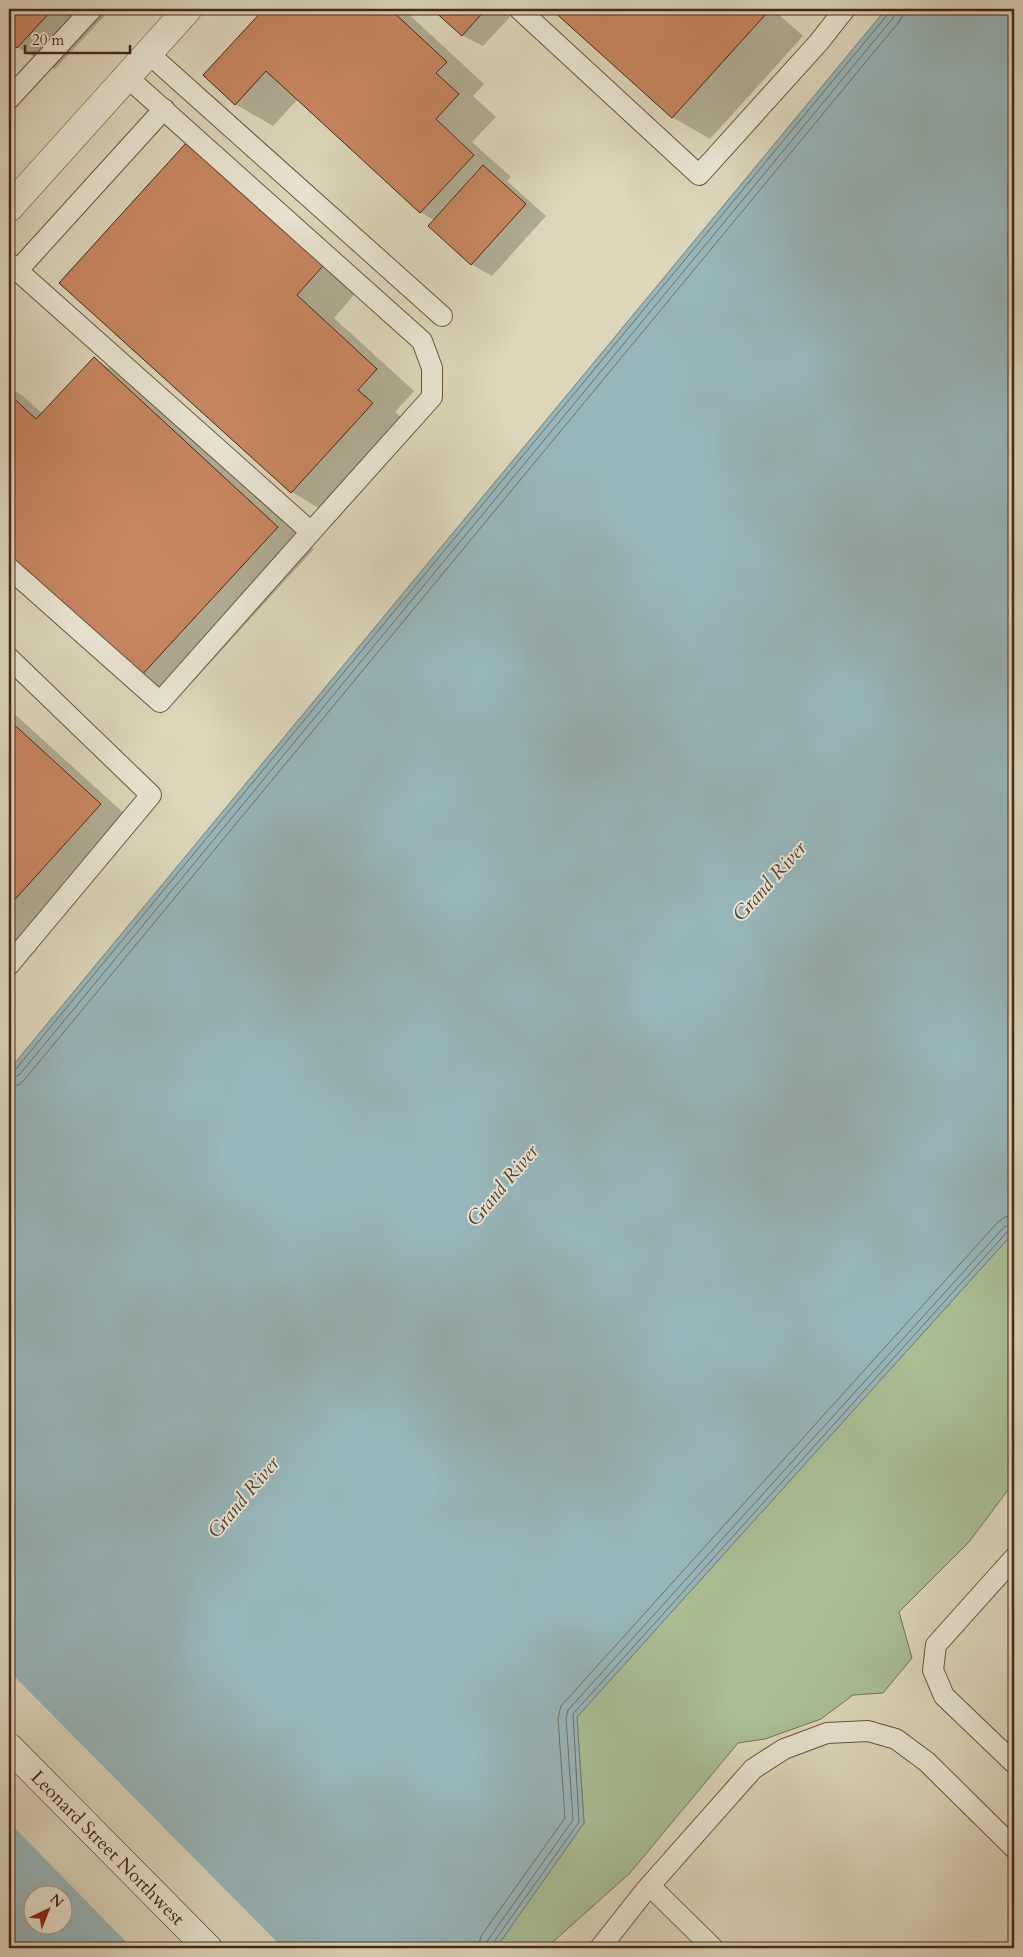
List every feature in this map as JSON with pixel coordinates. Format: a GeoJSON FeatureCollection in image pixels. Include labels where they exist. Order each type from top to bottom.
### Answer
{"type":"FeatureCollection","features":[{"type":"Feature","properties":{"kind":"main road"},"geometry":{"type":"LineString","coordinates":[[9,208],[188,9]]}},
{"type":"Feature","properties":{"kind":"main road","name":"Leonard Street Northwest"},"geometry":{"type":"LineString","coordinates":[[9,1746],[208,1948]]}},
{"type":"Feature","properties":{"kind":"lane"},"geometry":{"type":"LineString","coordinates":[[9,99],[92,9]]}},
{"type":"Feature","properties":{"kind":"lane"},"geometry":{"type":"LineString","coordinates":[[519,9],[699,175],[819,42],[845,9]]}},
{"type":"Feature","properties":{"kind":"lane"},"geometry":{"type":"LineString","coordinates":[[148,53],[442,316]]}},
{"type":"Feature","properties":{"kind":"lane"},"geometry":{"type":"LineString","coordinates":[[9,568],[160,702],[432,397],[432,368],[422,341],[127,77]]}},
{"type":"Feature","properties":{"kind":"lane"},"geometry":{"type":"LineString","coordinates":[[164,109],[13,267],[310,532]]}},
{"type":"Feature","properties":{"kind":"lane"},"geometry":{"type":"LineString","coordinates":[[9,658],[151,795],[9,965]]}},
{"type":"Feature","properties":{"kind":"lane"},"geometry":{"type":"LineString","coordinates":[[1014,1558],[936,1645],[933,1670],[944,1696],[1014,1763]]}},
{"type":"Feature","properties":{"kind":"lane"},"geometry":{"type":"LineString","coordinates":[[600,1948],[650,1886],[753,1769],[784,1749],[827,1733],[868,1731],[896,1739],[927,1762],[1014,1848]]}},
{"type":"Feature","properties":{"kind":"lane"},"geometry":{"type":"LineString","coordinates":[[650,1886],[713,1948]]}},
{"type":"Feature","properties":{"kind":"green space"},"geometry":{"type":"Polygon","coordinates":[[[1014,1232],[1014,1482],[969,1542],[899,1612],[912,1658],[883,1693],[853,1695],[821,1719],[765,1739],[738,1743],[630,1873],[546,1948],[496,1948],[584,1823],[577,1717],[1014,1232]]]}},
{"type":"Feature","properties":{"kind":"water","name":"Grand River"},"geometry":{"type":"Polygon","coordinates":[[[886,9],[1014,9],[1014,1232],[577,1717],[584,1823],[496,1948],[9,1948],[9,1070],[886,9]]]}},
{"type":"Feature","properties":{"kind":"pier"},"geometry":{"type":"Polygon","coordinates":[[[9,1671],[283,1948],[132,1948],[72,1887],[72,1884],[70,1884],[9,1822],[9,1671]]]}},
{"type":"Feature","properties":{"kind":"building"},"geometry":{"type":"Polygon","coordinates":[[[9,9],[53,9],[17,48],[9,41],[9,9]]]}},
{"type":"Feature","properties":{"kind":"building"},"geometry":{"type":"Polygon","coordinates":[[[264,9],[390,9],[447,62],[436,73],[459,94],[436,119],[474,155],[420,213],[266,71],[235,105],[203,75],[264,9]]]}},
{"type":"Feature","properties":{"kind":"building"},"geometry":{"type":"Polygon","coordinates":[[[432,9],[486,9],[462,36],[432,9]]]}},
{"type":"Feature","properties":{"kind":"building"},"geometry":{"type":"Polygon","coordinates":[[[551,9],[761,9],[766,14],[672,118],[551,9]]]}},
{"type":"Feature","properties":{"kind":"building"},"geometry":{"type":"Polygon","coordinates":[[[187,142],[323,266],[297,295],[377,369],[358,390],[373,403],[291,493],[59,283],[187,142]]]}},
{"type":"Feature","properties":{"kind":"building"},"geometry":{"type":"Polygon","coordinates":[[[483,165],[526,204],[471,265],[428,226],[483,165]]]}},
{"type":"Feature","properties":{"kind":"building"},"geometry":{"type":"Polygon","coordinates":[[[94,357],[278,527],[140,677],[9,557],[9,394],[36,419],[94,357]]]}},
{"type":"Feature","properties":{"kind":"building"},"geometry":{"type":"Polygon","coordinates":[[[9,720],[101,804],[9,906],[9,720]]]}}]}
